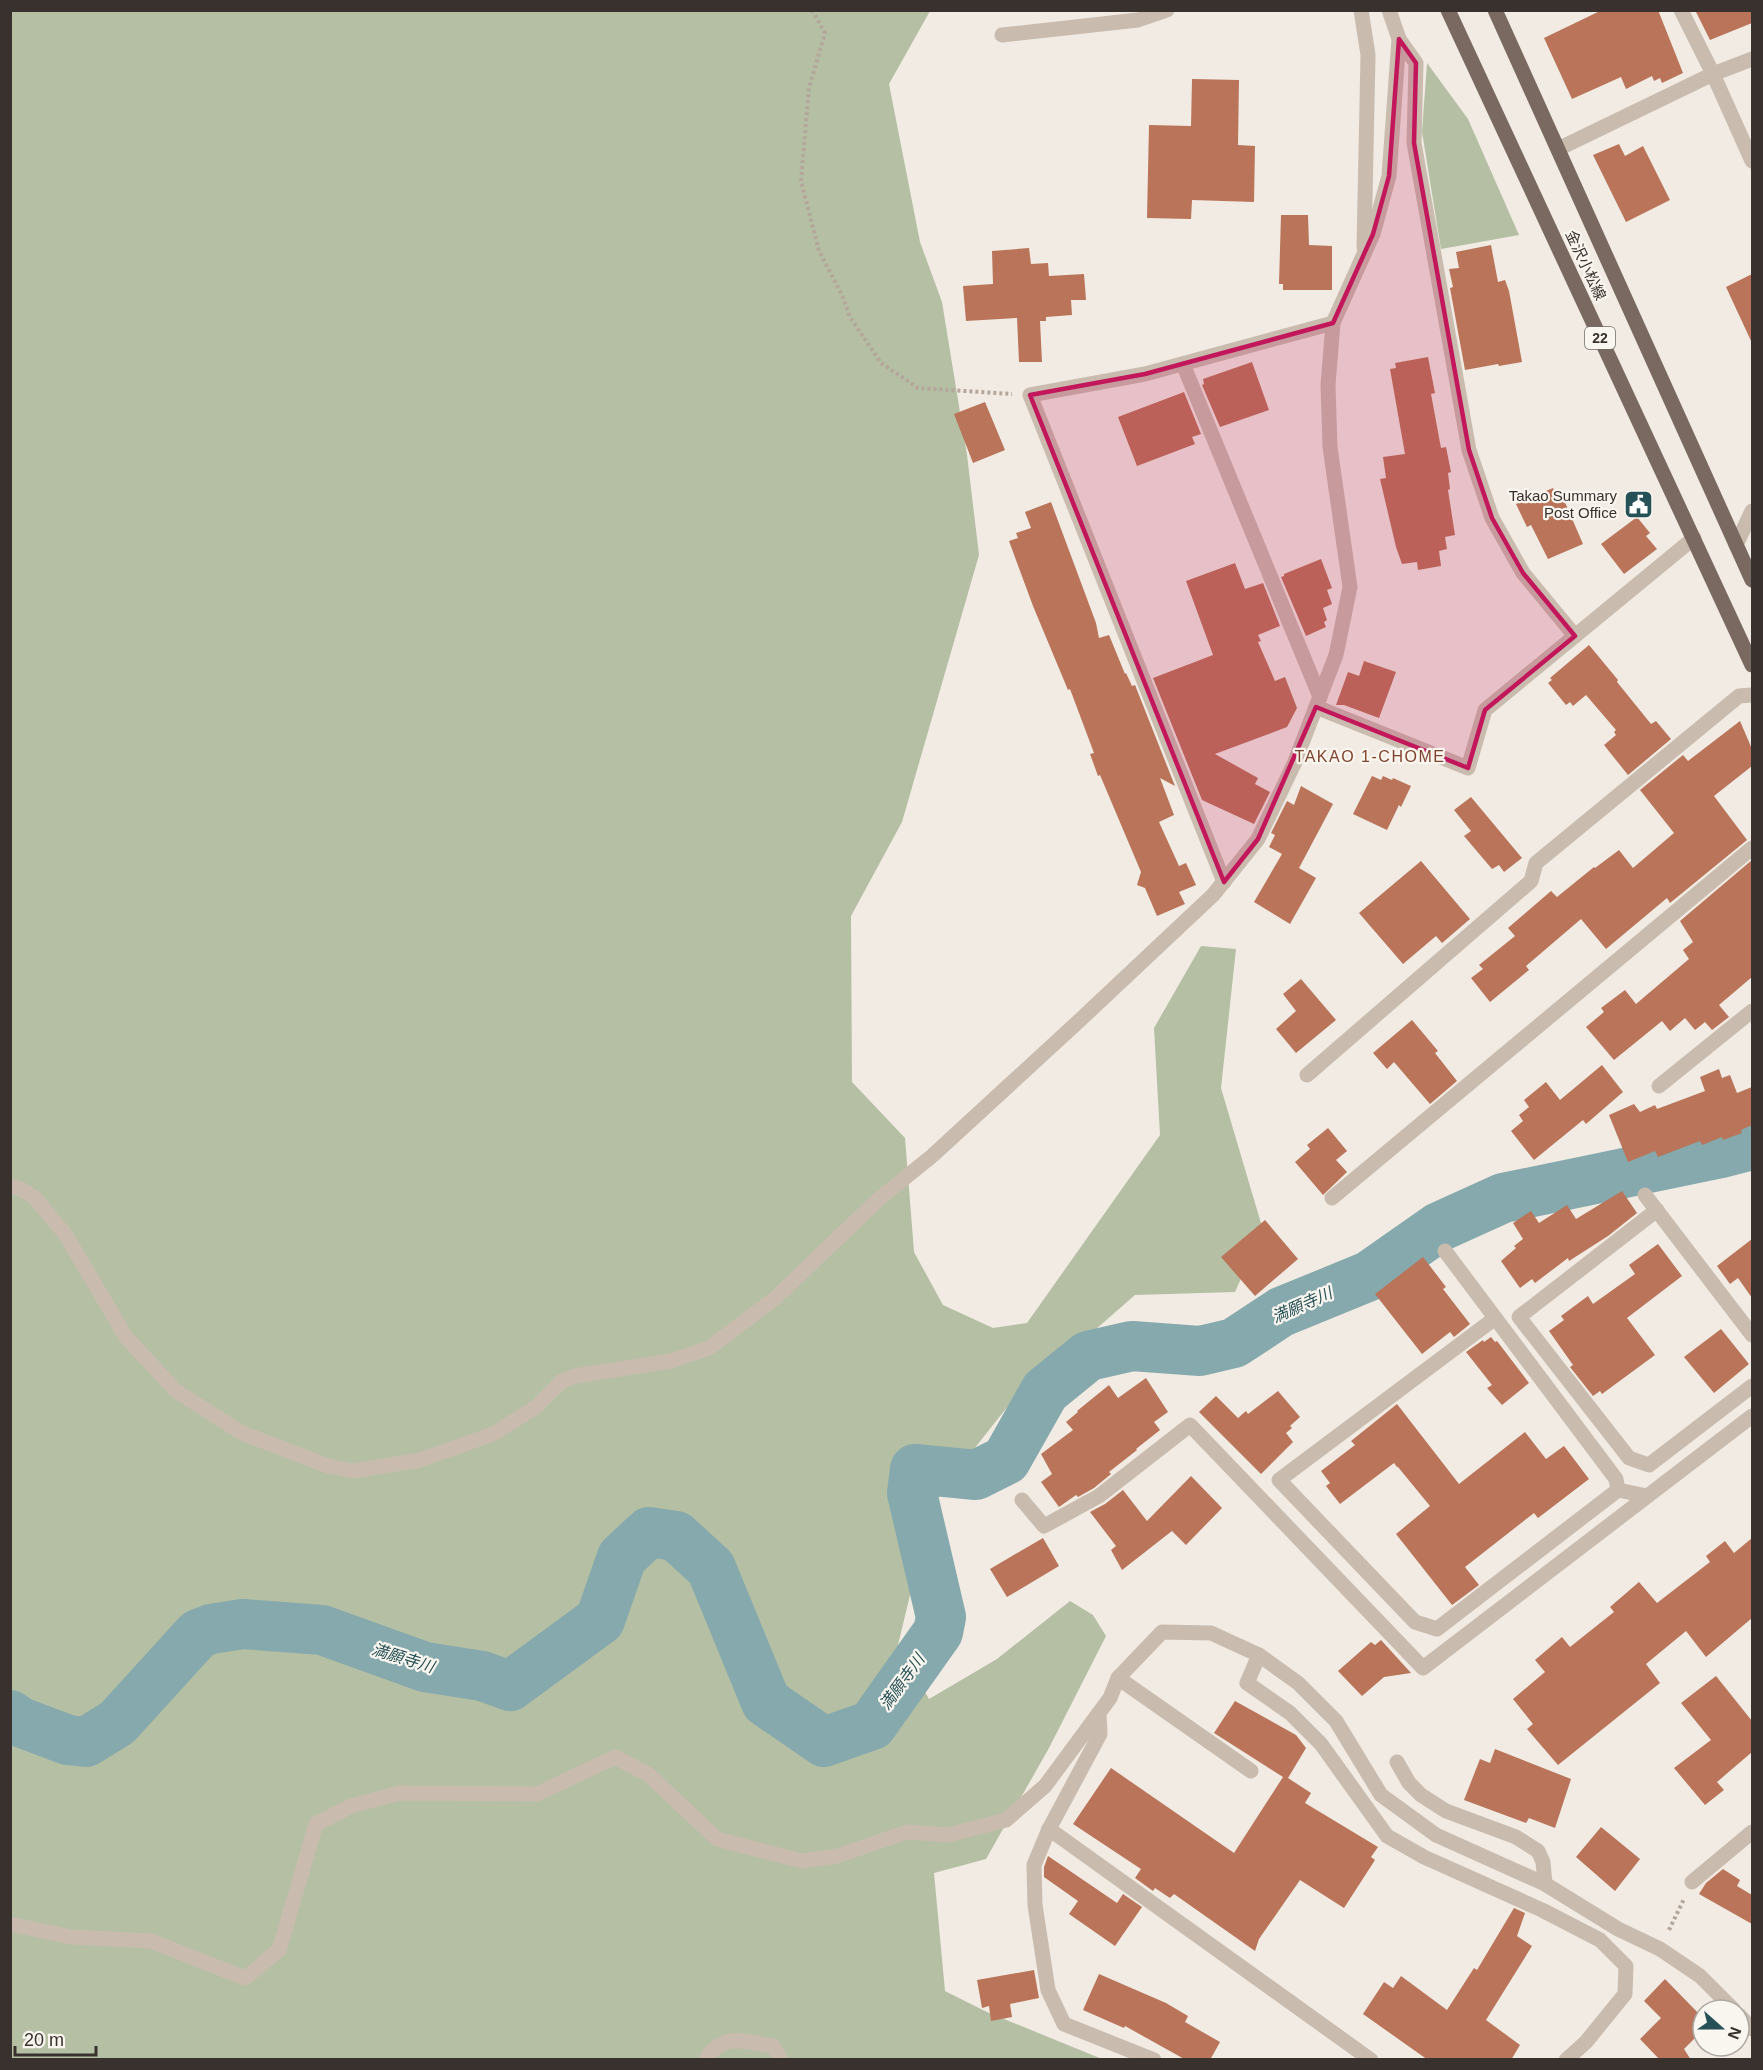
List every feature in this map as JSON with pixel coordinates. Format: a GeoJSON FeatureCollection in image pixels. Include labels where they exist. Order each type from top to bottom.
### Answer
{"type":"FeatureCollection","features":[{"type":"Feature","properties":{"kind":"main road","name":"金沢小松線"},"geometry":{"type":"LineString","coordinates":[[1448,10],[1752,665]]}},
{"type":"Feature","properties":{"kind":"main road","name":"金沢小松線"},"geometry":{"type":"LineString","coordinates":[[1495,10],[1752,580]]}},
{"type":"Feature","properties":{"kind":"street"},"geometry":{"type":"LineString","coordinates":[[1002,35],[1138,20],[1167,10]]}},
{"type":"Feature","properties":{"kind":"street"},"geometry":{"type":"LineString","coordinates":[[1361,10],[1368,55],[1364,255]]}},
{"type":"Feature","properties":{"kind":"street"},"geometry":{"type":"LineString","coordinates":[[1389,10],[1399,39],[1416,63],[1414,143],[1469,450],[1492,518],[1523,573],[1575,636]]}},
{"type":"Feature","properties":{"kind":"street"},"geometry":{"type":"LineString","coordinates":[[1681,10],[1752,161]]}},
{"type":"Feature","properties":{"kind":"street"},"geometry":{"type":"LineString","coordinates":[[10,1186],[21,1189],[35,1198],[65,1234],[126,1337],[176,1391],[242,1433],[328,1466],[353,1471],[420,1460],[493,1434],[536,1407],[562,1381],[575,1376],[671,1360],[709,1348],[774,1299],[880,1198],[932,1156],[1213,895],[1258,839],[1294,764],[1336,655],[1350,587],[1330,447],[1328,385],[1333,324],[1373,234],[1389,176],[1399,39]]}},
{"type":"Feature","properties":{"kind":"street"},"geometry":{"type":"LineString","coordinates":[[1558,149],[1713,74],[1752,59]]}},
{"type":"Feature","properties":{"kind":"street"},"geometry":{"type":"LineString","coordinates":[[1224,882],[1030,395],[1145,374],[1333,324]]}},
{"type":"Feature","properties":{"kind":"street"},"geometry":{"type":"LineString","coordinates":[[1183,364],[1318,702],[1468,768],[1485,710],[1694,538]]}},
{"type":"Feature","properties":{"kind":"street"},"geometry":{"type":"LineString","coordinates":[[1736,545],[1752,511]]}},
{"type":"Feature","properties":{"kind":"street"},"geometry":{"type":"LineString","coordinates":[[1307,1076],[1531,881],[1536,863],[1739,696],[1752,695]]}},
{"type":"Feature","properties":{"kind":"street"},"geometry":{"type":"LineString","coordinates":[[1332,1198],[1752,848]]}},
{"type":"Feature","properties":{"kind":"street"},"geometry":{"type":"LineString","coordinates":[[1659,1086],[1752,1011]]}},
{"type":"Feature","properties":{"kind":"street"},"geometry":{"type":"LineString","coordinates":[[1645,1195],[1752,1335]]}},
{"type":"Feature","properties":{"kind":"street"},"geometry":{"type":"LineString","coordinates":[[1657,1210],[1519,1317],[1629,1458],[1649,1466],[1752,1386]]}},
{"type":"Feature","properties":{"kind":"street"},"geometry":{"type":"LineString","coordinates":[[1445,1251],[1616,1479],[1618,1490]]}},
{"type":"Feature","properties":{"kind":"street"},"geometry":{"type":"LineString","coordinates":[[1494,1319],[1278,1480],[1414,1622],[1437,1629],[1618,1490],[1647,1496]]}},
{"type":"Feature","properties":{"kind":"street"},"geometry":{"type":"LineString","coordinates":[[1022,1500],[1044,1526],[1099,1496],[1190,1425],[1423,1668],[1752,1416]]}},
{"type":"Feature","properties":{"kind":"street"},"geometry":{"type":"LineString","coordinates":[[10,1924],[71,1937],[151,1941],[245,1977],[279,1950],[316,1824],[351,1806],[399,1793],[537,1794],[615,1756],[649,1775],[717,1839],[802,1861],[837,1856],[907,1832],[948,1835],[1006,1820],[1045,1786],[1110,1698],[1118,1678],[1162,1632],[1211,1634],[1259,1655],[1298,1683],[1336,1721],[1381,1795],[1436,1835],[1545,1884],[1618,1929],[1660,1949],[1700,1976],[1722,1998]]}},
{"type":"Feature","properties":{"kind":"street"},"geometry":{"type":"LineString","coordinates":[[1259,1655],[1247,1683],[1290,1713],[1321,1744],[1388,1836],[1424,1857],[1542,1910],[1600,1940],[1626,1966],[1625,1994],[1586,2042],[1566,2060]]}},
{"type":"Feature","properties":{"kind":"street"},"geometry":{"type":"LineString","coordinates":[[1118,1678],[1251,1771]]}},
{"type":"Feature","properties":{"kind":"street"},"geometry":{"type":"LineString","coordinates":[[1099,1713],[1100,1734],[1048,1829],[1034,1865],[1035,1905],[1048,1990],[1064,2024],[1154,2060]]}},
{"type":"Feature","properties":{"kind":"street"},"geometry":{"type":"LineString","coordinates":[[1397,1762],[1409,1783],[1421,1795],[1438,1806],[1516,1837],[1538,1851],[1543,1863],[1545,1884]]}},
{"type":"Feature","properties":{"kind":"street"},"geometry":{"type":"LineString","coordinates":[[1048,1829],[1371,2060]]}},
{"type":"Feature","properties":{"kind":"street"},"geometry":{"type":"LineString","coordinates":[[1692,1882],[1752,1832]]}},
{"type":"Feature","properties":{"kind":"street"},"geometry":{"type":"LineString","coordinates":[[705,2060],[713,2048],[729,2039],[773,2046],[781,2060]]}},
{"type":"Feature","properties":{"kind":"path"},"geometry":{"type":"LineString","coordinates":[[812,10],[825,33],[809,88],[801,181],[819,251],[842,295],[850,317],[881,363],[918,388],[1030,395]]}},
{"type":"Feature","properties":{"kind":"path"},"geometry":{"type":"LineString","coordinates":[[1660,1949],[1692,1882]]}},
{"type":"Feature","properties":{"kind":"highlighted area"},"geometry":{"type":"Polygon","coordinates":[[[1399,39],[1416,63],[1414,143],[1469,450],[1492,518],[1523,573],[1575,636],[1485,710],[1468,768],[1316,707],[1258,839],[1224,882],[1030,395],[1145,374],[1333,323],[1373,234],[1389,176],[1399,39]]]}},
{"type":"Feature","properties":{"kind":"green space"},"geometry":{"type":"Polygon","coordinates":[[[11,11],[930,11],[889,84],[920,242],[942,302],[967,455],[979,555],[902,822],[851,916],[852,1082],[905,1138],[914,1252],[943,1305],[993,1328],[1027,1323],[1160,1135],[1154,1028],[1201,946],[1236,949],[1221,1088],[1263,1230],[1235,1292],[1135,1295],[1008,1406],[974,1449],[889,1480],[916,1570],[898,1645],[929,1699],[997,1659],[1070,1601],[1093,1615],[1106,1636],[1049,1748],[986,1859],[934,1873],[945,1991],[987,2012],[1102,2059],[11,2060],[11,11]]]}},
{"type":"Feature","properties":{"kind":"green space"},"geometry":{"type":"Polygon","coordinates":[[[1427,63],[1468,119],[1519,235],[1441,249],[1422,132],[1427,63]]]}},
{"type":"Feature","properties":{"kind":"building"},"geometry":{"type":"Polygon","coordinates":[[[1602,10],[1658,10],[1683,73],[1662,83],[1660,78],[1654,81],[1652,76],[1626,89],[1621,77],[1572,99],[1544,38],[1602,10]]]}},
{"type":"Feature","properties":{"kind":"building"},"geometry":{"type":"Polygon","coordinates":[[[1695,10],[1752,10],[1752,23],[1710,40],[1695,10]]]}},
{"type":"Feature","properties":{"kind":"building"},"geometry":{"type":"Polygon","coordinates":[[[1192,79],[1239,80],[1238,145],[1255,146],[1254,202],[1192,200],[1191,219],[1147,218],[1149,125],[1191,126],[1192,79]]]}},
{"type":"Feature","properties":{"kind":"building"},"geometry":{"type":"Polygon","coordinates":[[[1619,144],[1625,156],[1643,146],[1670,200],[1626,222],[1593,155],[1619,144]]]}},
{"type":"Feature","properties":{"kind":"building"},"geometry":{"type":"Polygon","coordinates":[[[1281,215],[1308,215],[1309,245],[1332,246],[1332,290],[1283,290],[1283,284],[1279,284],[1281,215]]]}},
{"type":"Feature","properties":{"kind":"building"},"geometry":{"type":"Polygon","coordinates":[[[1491,245],[1498,282],[1505,280],[1509,291],[1522,362],[1465,370],[1450,288],[1453,287],[1449,269],[1459,268],[1456,252],[1491,245]]]}},
{"type":"Feature","properties":{"kind":"building"},"geometry":{"type":"Polygon","coordinates":[[[1029,248],[1031,264],[1048,263],[1049,276],[1084,274],[1086,300],[1071,300],[1072,315],[1046,317],[1046,321],[1040,321],[1042,362],[1019,362],[1017,318],[966,321],[963,286],[993,284],[992,251],[1029,248]]]}},
{"type":"Feature","properties":{"kind":"building"},"geometry":{"type":"Polygon","coordinates":[[[1752,274],[1752,343],[1726,287],[1752,274]]]}},
{"type":"Feature","properties":{"kind":"building"},"geometry":{"type":"Polygon","coordinates":[[[1428,357],[1435,393],[1431,394],[1441,448],[1446,447],[1451,472],[1448,473],[1450,489],[1448,490],[1455,535],[1445,537],[1447,549],[1439,551],[1441,566],[1418,570],[1417,562],[1402,564],[1380,479],[1386,478],[1383,457],[1405,454],[1390,369],[1396,368],[1395,363],[1428,357]]]}},
{"type":"Feature","properties":{"kind":"building"},"geometry":{"type":"Polygon","coordinates":[[[1252,362],[1269,410],[1220,427],[1202,385],[1204,384],[1203,379],[1252,362]]]}},
{"type":"Feature","properties":{"kind":"building"},"geometry":{"type":"Polygon","coordinates":[[[1184,392],[1201,434],[1192,437],[1195,444],[1137,466],[1118,417],[1184,392]]]}},
{"type":"Feature","properties":{"kind":"building"},"geometry":{"type":"Polygon","coordinates":[[[985,402],[1005,450],[973,463],[954,414],[985,402]]]}},
{"type":"Feature","properties":{"kind":"building"},"geometry":{"type":"Polygon","coordinates":[[[1553,488],[1559,502],[1564,500],[1583,544],[1548,559],[1531,525],[1527,527],[1516,504],[1553,488]]]}},
{"type":"Feature","properties":{"kind":"building"},"geometry":{"type":"Polygon","coordinates":[[[1051,502],[1096,623],[1099,638],[1109,635],[1125,674],[1132,686],[1135,685],[1175,786],[1160,778],[1174,815],[1159,822],[1179,866],[1186,863],[1196,885],[1179,892],[1185,904],[1157,916],[1145,888],[1137,885],[1141,872],[1100,775],[1098,776],[1090,754],[1094,753],[1070,689],[1068,690],[1033,606],[1009,541],[1018,538],[1016,533],[1031,528],[1025,512],[1051,502]]]}},
{"type":"Feature","properties":{"kind":"building"},"geometry":{"type":"Polygon","coordinates":[[[1637,517],[1650,533],[1646,536],[1657,549],[1624,574],[1601,544],[1637,517]]]}},
{"type":"Feature","properties":{"kind":"building"},"geometry":{"type":"Polygon","coordinates":[[[1321,559],[1332,588],[1327,590],[1332,604],[1323,608],[1327,620],[1324,622],[1326,627],[1306,636],[1281,577],[1321,559]]]}},
{"type":"Feature","properties":{"kind":"building"},"geometry":{"type":"Polygon","coordinates":[[[1235,563],[1245,589],[1263,583],[1280,626],[1258,635],[1261,641],[1258,642],[1275,681],[1285,677],[1297,708],[1287,727],[1215,754],[1258,778],[1255,784],[1270,792],[1254,824],[1202,800],[1153,678],[1213,655],[1186,581],[1235,563]]]}},
{"type":"Feature","properties":{"kind":"building"},"geometry":{"type":"Polygon","coordinates":[[[1589,645],[1651,724],[1656,721],[1671,739],[1628,775],[1604,745],[1616,735],[1614,732],[1616,730],[1586,695],[1573,706],[1570,702],[1566,705],[1548,683],[1552,680],[1550,678],[1589,645]]]}},
{"type":"Feature","properties":{"kind":"building"},"geometry":{"type":"Polygon","coordinates":[[[1364,661],[1396,672],[1379,718],[1344,705],[1336,705],[1348,672],[1359,676],[1364,661]]]}},
{"type":"Feature","properties":{"kind":"building"},"geometry":{"type":"Polygon","coordinates":[[[1740,721],[1752,749],[1752,766],[1714,796],[1747,840],[1670,903],[1667,898],[1606,949],[1581,919],[1526,966],[1529,970],[1490,1002],[1471,978],[1483,969],[1479,965],[1515,936],[1508,928],[1551,891],[1557,897],[1619,850],[1633,868],[1674,833],[1640,790],[1683,755],[1688,761],[1740,721]]]}},
{"type":"Feature","properties":{"kind":"building"},"geometry":{"type":"Polygon","coordinates":[[[1372,776],[1381,780],[1383,776],[1392,780],[1393,778],[1411,786],[1387,830],[1353,814],[1372,776]]]}},
{"type":"Feature","properties":{"kind":"building"},"geometry":{"type":"Polygon","coordinates":[[[1301,786],[1333,804],[1299,868],[1316,878],[1290,924],[1254,902],[1282,854],[1269,847],[1275,835],[1271,833],[1287,801],[1294,805],[1301,786]]]}},
{"type":"Feature","properties":{"kind":"building"},"geometry":{"type":"Polygon","coordinates":[[[1471,797],[1522,858],[1504,872],[1499,865],[1492,869],[1464,836],[1471,831],[1454,810],[1471,797]]]}},
{"type":"Feature","properties":{"kind":"building"},"geometry":{"type":"Polygon","coordinates":[[[1752,860],[1752,977],[1719,1005],[1729,1017],[1712,1030],[1705,1022],[1695,1030],[1685,1018],[1670,1031],[1662,1021],[1614,1060],[1586,1027],[1604,1012],[1601,1008],[1625,990],[1636,1004],[1689,959],[1683,950],[1693,942],[1680,921],[1752,860]]]}},
{"type":"Feature","properties":{"kind":"building"},"geometry":{"type":"Polygon","coordinates":[[[1421,861],[1470,919],[1442,943],[1436,936],[1403,964],[1359,913],[1421,861]]]}},
{"type":"Feature","properties":{"kind":"building"},"geometry":{"type":"Polygon","coordinates":[[[1301,979],[1336,1020],[1296,1053],[1276,1029],[1296,1011],[1283,994],[1301,979]]]}},
{"type":"Feature","properties":{"kind":"building"},"geometry":{"type":"Polygon","coordinates":[[[1412,1020],[1438,1051],[1435,1053],[1457,1081],[1430,1104],[1394,1062],[1387,1069],[1373,1053],[1412,1020]]]}},
{"type":"Feature","properties":{"kind":"building"},"geometry":{"type":"Polygon","coordinates":[[[1602,1065],[1623,1092],[1586,1124],[1583,1120],[1534,1160],[1511,1131],[1523,1121],[1519,1115],[1529,1107],[1524,1100],[1546,1082],[1560,1100],[1602,1065]]]}},
{"type":"Feature","properties":{"kind":"building"},"geometry":{"type":"Polygon","coordinates":[[[1719,1069],[1722,1078],[1730,1075],[1737,1093],[1752,1087],[1752,1125],[1741,1130],[1742,1133],[1723,1140],[1722,1137],[1702,1145],[1700,1141],[1658,1157],[1655,1151],[1628,1162],[1609,1115],[1634,1104],[1640,1112],[1655,1105],[1657,1109],[1705,1091],[1700,1077],[1719,1069]]]}},
{"type":"Feature","properties":{"kind":"building"},"geometry":{"type":"Polygon","coordinates":[[[1328,1128],[1347,1151],[1336,1160],[1347,1172],[1323,1195],[1295,1162],[1310,1149],[1307,1145],[1328,1128]]]}},
{"type":"Feature","properties":{"kind":"building"},"geometry":{"type":"Polygon","coordinates":[[[1622,1191],[1637,1213],[1608,1236],[1569,1261],[1568,1258],[1535,1283],[1532,1279],[1520,1288],[1501,1261],[1523,1239],[1513,1223],[1531,1211],[1539,1223],[1567,1205],[1576,1219],[1622,1191]]]}},
{"type":"Feature","properties":{"kind":"building"},"geometry":{"type":"Polygon","coordinates":[[[1265,1220],[1298,1259],[1255,1296],[1221,1257],[1265,1220]]]}},
{"type":"Feature","properties":{"kind":"building"},"geometry":{"type":"Polygon","coordinates":[[[1752,1239],[1752,1298],[1738,1278],[1730,1284],[1717,1266],[1752,1239]]]}},
{"type":"Feature","properties":{"kind":"building"},"geometry":{"type":"Polygon","coordinates":[[[1658,1244],[1682,1276],[1627,1318],[1655,1355],[1602,1394],[1600,1391],[1593,1396],[1570,1367],[1573,1365],[1549,1331],[1564,1320],[1561,1316],[1588,1296],[1593,1304],[1635,1274],[1629,1265],[1658,1244]]]}},
{"type":"Feature","properties":{"kind":"building"},"geometry":{"type":"Polygon","coordinates":[[[1423,1257],[1446,1287],[1443,1289],[1470,1324],[1454,1337],[1450,1332],[1422,1354],[1375,1294],[1423,1257]]]}},
{"type":"Feature","properties":{"kind":"building"},"geometry":{"type":"Polygon","coordinates":[[[1721,1329],[1749,1364],[1714,1393],[1684,1357],[1721,1329]]]}},
{"type":"Feature","properties":{"kind":"building"},"geometry":{"type":"Polygon","coordinates":[[[1491,1337],[1495,1342],[1497,1341],[1529,1383],[1502,1405],[1487,1388],[1492,1385],[1466,1352],[1491,1337]]]}},
{"type":"Feature","properties":{"kind":"building"},"geometry":{"type":"Polygon","coordinates":[[[1146,1378],[1168,1412],[1154,1422],[1160,1430],[1109,1472],[1111,1474],[1094,1488],[1078,1497],[1076,1495],[1059,1507],[1041,1482],[1052,1474],[1041,1454],[1073,1430],[1066,1422],[1109,1385],[1118,1398],[1146,1378]]]}},
{"type":"Feature","properties":{"kind":"building"},"geometry":{"type":"Polygon","coordinates":[[[1278,1391],[1300,1417],[1286,1433],[1293,1442],[1261,1474],[1199,1412],[1216,1396],[1238,1418],[1246,1411],[1248,1414],[1278,1391]]]}},
{"type":"Feature","properties":{"kind":"building"},"geometry":{"type":"Polygon","coordinates":[[[1397,1404],[1459,1484],[1525,1432],[1546,1459],[1564,1446],[1589,1479],[1538,1518],[1534,1513],[1465,1567],[1479,1585],[1452,1605],[1396,1534],[1430,1506],[1398,1467],[1394,1463],[1340,1504],[1326,1486],[1330,1483],[1321,1471],[1355,1445],[1351,1441],[1397,1404]]]}},
{"type":"Feature","properties":{"kind":"building"},"geometry":{"type":"Polygon","coordinates":[[[1191,1476],[1222,1508],[1186,1545],[1172,1531],[1122,1570],[1111,1550],[1116,1546],[1090,1512],[1123,1490],[1147,1521],[1191,1476]]]}},
{"type":"Feature","properties":{"kind":"building"},"geometry":{"type":"Polygon","coordinates":[[[1043,1538],[1059,1566],[1007,1597],[990,1569],[1043,1538]]]}},
{"type":"Feature","properties":{"kind":"building"},"geometry":{"type":"Polygon","coordinates":[[[1752,1538],[1752,1618],[1706,1657],[1686,1631],[1646,1664],[1660,1683],[1558,1765],[1527,1729],[1533,1724],[1513,1699],[1545,1672],[1535,1660],[1562,1637],[1570,1647],[1614,1612],[1610,1607],[1639,1582],[1657,1603],[1710,1562],[1706,1556],[1725,1541],[1734,1553],[1752,1538]]]}},
{"type":"Feature","properties":{"kind":"building"},"geometry":{"type":"Polygon","coordinates":[[[1381,1640],[1411,1673],[1384,1677],[1362,1696],[1338,1671],[1371,1642],[1375,1645],[1381,1640]]]}},
{"type":"Feature","properties":{"kind":"building"},"geometry":{"type":"Polygon","coordinates":[[[1716,1676],[1752,1721],[1752,1752],[1717,1782],[1724,1790],[1705,1805],[1674,1768],[1711,1740],[1681,1703],[1716,1676]]]}},
{"type":"Feature","properties":{"kind":"building"},"geometry":{"type":"Polygon","coordinates":[[[1235,1701],[1296,1735],[1306,1748],[1288,1778],[1311,1793],[1305,1803],[1378,1847],[1371,1857],[1375,1860],[1344,1908],[1300,1880],[1259,1939],[1255,1951],[1174,1894],[1170,1898],[1155,1888],[1153,1891],[1135,1878],[1141,1869],[1073,1824],[1111,1768],[1234,1853],[1283,1777],[1214,1733],[1235,1701]]]}},
{"type":"Feature","properties":{"kind":"building"},"geometry":{"type":"Polygon","coordinates":[[[1495,1749],[1571,1779],[1555,1828],[1529,1818],[1526,1823],[1464,1800],[1480,1759],[1490,1763],[1495,1749]]]}},
{"type":"Feature","properties":{"kind":"building"},"geometry":{"type":"Polygon","coordinates":[[[1601,1827],[1640,1859],[1615,1891],[1576,1857],[1601,1827]]]}},
{"type":"Feature","properties":{"kind":"building"},"geometry":{"type":"Polygon","coordinates":[[[1048,1856],[1117,1903],[1123,1894],[1142,1907],[1115,1946],[1069,1914],[1078,1901],[1044,1877],[1044,1867],[1048,1856]]]}},
{"type":"Feature","properties":{"kind":"building"},"geometry":{"type":"Polygon","coordinates":[[[1723,1869],[1740,1880],[1737,1886],[1752,1895],[1752,1924],[1699,1894],[1706,1883],[1723,1869]]]}},
{"type":"Feature","properties":{"kind":"building"},"geometry":{"type":"Polygon","coordinates":[[[1514,1908],[1525,1913],[1517,1936],[1532,1946],[1486,2020],[1520,2045],[1511,2060],[1428,2060],[1363,2014],[1384,1982],[1393,1988],[1401,1976],[1447,2010],[1474,1968],[1477,1970],[1514,1908]]]}},
{"type":"Feature","properties":{"kind":"building"},"geometry":{"type":"Polygon","coordinates":[[[1034,1970],[1039,1998],[1010,2004],[1012,2017],[991,2021],[989,2006],[982,2008],[977,1980],[1034,1970]]]}},
{"type":"Feature","properties":{"kind":"building"},"geometry":{"type":"Polygon","coordinates":[[[1099,1974],[1166,2003],[1188,2016],[1185,2022],[1220,2042],[1210,2060],[1186,2060],[1125,2026],[1124,2028],[1083,2010],[1099,1974]]]}},
{"type":"Feature","properties":{"kind":"building"},"geometry":{"type":"Polygon","coordinates":[[[1665,1979],[1691,2006],[1691,2042],[1684,2049],[1691,2060],[1660,2060],[1640,2039],[1661,2018],[1644,2001],[1665,1979]]]}},
{"type":"Feature","properties":{"kind":"waterway","name":"満願寺川"},"geometry":{"type":"LineString","coordinates":[[10,1715],[20,1722],[68,1740],[86,1742],[117,1723],[198,1634],[211,1629],[243,1624],[322,1630],[425,1667],[482,1676],[510,1686],[600,1620],[622,1557],[649,1532],[676,1536],[711,1568],[766,1702],[824,1742],[872,1725],[938,1632],[941,1617],[912,1493],[915,1469],[976,1475],[1006,1460],[1045,1391],[1088,1356],[1132,1346],[1200,1351],[1234,1343],[1281,1312],[1369,1276],[1439,1227],[1503,1198],[1752,1145]]}},
{"type":"Feature","properties":{"kind":"place","name":"Takao Summary Post Office"},"geometry":{"type":"Point","coordinates":[1638,504]}},
{"type":"Feature","properties":{"kind":"district","name":"TAKAO 1-CHOME"},"geometry":{"type":"Point","coordinates":[1370,756]}}]}
